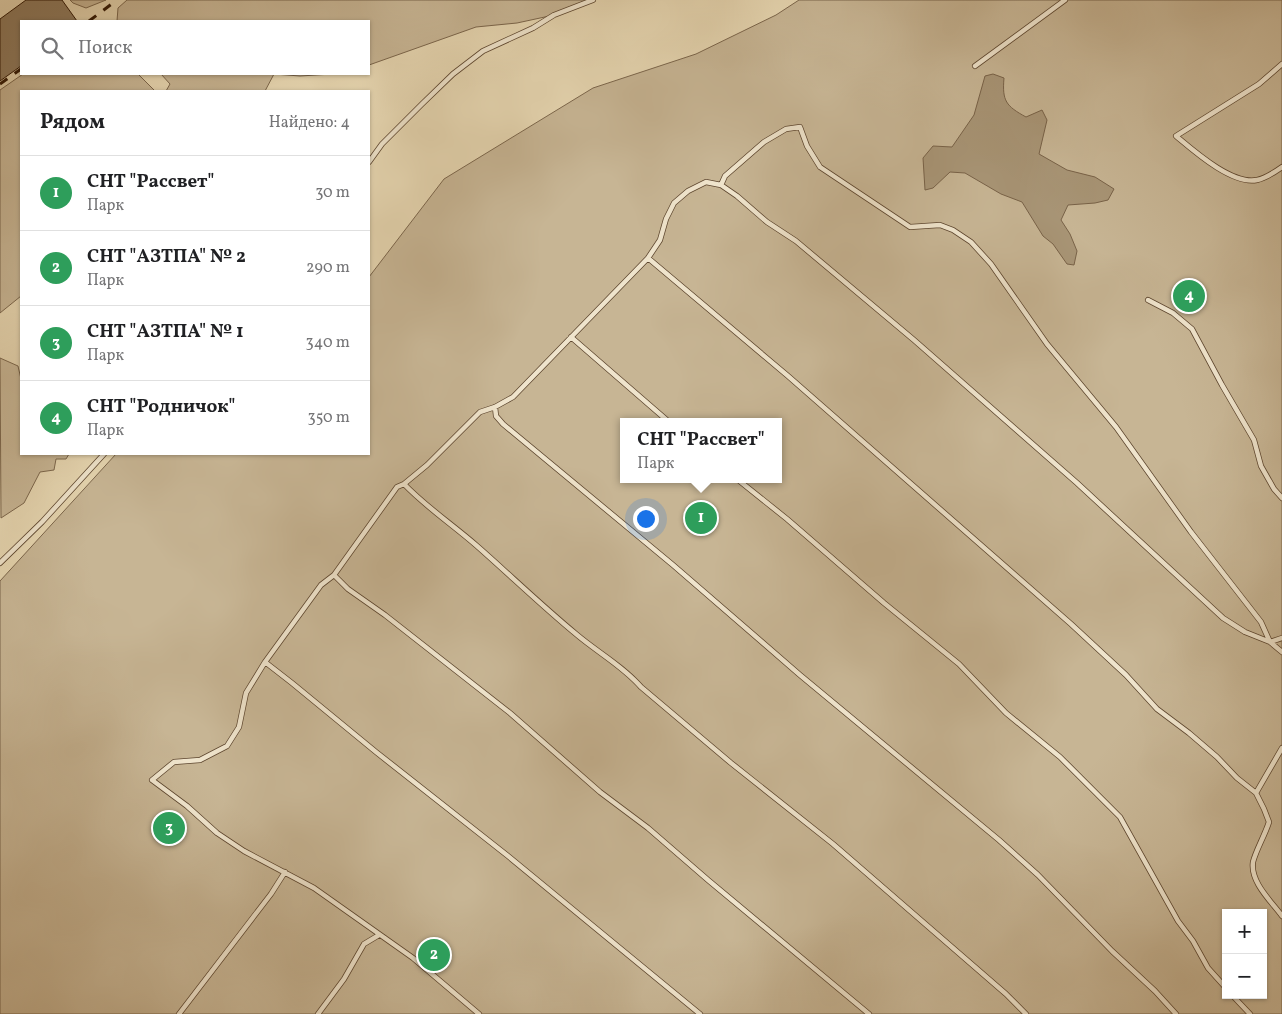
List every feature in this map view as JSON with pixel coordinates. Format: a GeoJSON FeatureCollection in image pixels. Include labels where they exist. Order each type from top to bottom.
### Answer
{"type":"FeatureCollection","features":[{"type":"Feature","properties":{"kind":"lane"},"geometry":{"type":"LineString","coordinates":[[370,161],[382,144],[422,104],[453,74],[483,51],[533,28],[554,15],[594,0]]}},
{"type":"Feature","properties":{"kind":"lane"},"geometry":{"type":"LineString","coordinates":[[975,66],[1065,0]]}},
{"type":"Feature","properties":{"kind":"lane"},"geometry":{"type":"LineString","coordinates":[[1282,64],[1259,84],[1176,136],[1212,166],[1243,179],[1256,180],[1282,167]]}},
{"type":"Feature","properties":{"kind":"lane"},"geometry":{"type":"LineString","coordinates":[[721,185],[725,176],[764,142],[786,129],[800,127],[807,146],[820,166],[861,195],[910,227],[940,225],[953,230],[971,242],[992,264],[1047,344],[1116,427],[1191,532],[1261,622],[1270,642]]}},
{"type":"Feature","properties":{"kind":"lane"},"geometry":{"type":"LineString","coordinates":[[479,1014],[413,958],[314,888],[244,851],[217,833],[187,806],[152,780],[174,762],[200,760],[227,746],[238,728],[246,693],[265,662],[321,584],[334,575],[397,487],[404,484],[427,465],[480,412],[495,407],[513,397],[648,258],[660,240],[666,219],[674,203],[688,191],[706,182],[721,185],[767,222],[796,241],[914,340],[1070,476],[1223,618],[1245,632],[1270,642],[1282,652]]}},
{"type":"Feature","properties":{"kind":"lane"},"geometry":{"type":"LineString","coordinates":[[648,258],[788,376],[1065,618],[1126,675],[1157,709],[1189,733],[1237,778],[1256,793],[1269,822],[1253,862],[1253,872],[1257,883],[1282,916]]}},
{"type":"Feature","properties":{"kind":"lane"},"geometry":{"type":"LineString","coordinates":[[1148,300],[1173,313],[1192,328],[1222,386],[1254,440],[1261,466],[1274,489],[1282,498]]}},
{"type":"Feature","properties":{"kind":"lane"},"geometry":{"type":"LineString","coordinates":[[571,337],[664,418]]}},
{"type":"Feature","properties":{"kind":"lane"},"geometry":{"type":"LineString","coordinates":[[495,407],[496,416],[502,424],[673,565],[807,680],[999,840],[1038,875],[1073,913],[1155,991],[1176,1014]]}},
{"type":"Feature","properties":{"kind":"lane"},"geometry":{"type":"LineString","coordinates":[[0,563],[42,522],[103,455]]}},
{"type":"Feature","properties":{"kind":"lane"},"geometry":{"type":"LineString","coordinates":[[742,483],[787,519],[884,604],[952,658],[1006,714],[1060,757],[1120,817],[1178,921],[1193,941],[1208,968],[1222,984]]}},
{"type":"Feature","properties":{"kind":"lane"},"geometry":{"type":"LineString","coordinates":[[404,484],[417,498],[489,556],[576,634],[632,678],[640,688],[833,844],[1006,994],[1026,1014]]}},
{"type":"Feature","properties":{"kind":"lane"},"geometry":{"type":"LineString","coordinates":[[334,575],[348,589],[385,615],[510,713],[600,792],[648,828],[869,1014]]}},
{"type":"Feature","properties":{"kind":"lane"},"geometry":{"type":"LineString","coordinates":[[1270,642],[1282,638]]}},
{"type":"Feature","properties":{"kind":"lane"},"geometry":{"type":"LineString","coordinates":[[265,662],[508,856],[700,1014]]}},
{"type":"Feature","properties":{"kind":"lane"},"geometry":{"type":"LineString","coordinates":[[1256,793],[1282,748]]}},
{"type":"Feature","properties":{"kind":"lane"},"geometry":{"type":"LineString","coordinates":[[179,1014],[285,872]]}},
{"type":"Feature","properties":{"kind":"lane"},"geometry":{"type":"LineString","coordinates":[[319,1014],[344,979],[364,944],[380,935]]}},
{"type":"Feature","properties":{"kind":"lane"},"geometry":{"type":"LineString","coordinates":[[1236,999],[1250,1014]]}},
{"type":"Feature","properties":{"kind":"shaded area"},"geometry":{"type":"Polygon","coordinates":[[[70,0],[106,0],[86,8],[70,0]]]}},
{"type":"Feature","properties":{"kind":"shaded area"},"geometry":{"type":"Polygon","coordinates":[[[127,0],[590,0],[554,15],[517,23],[476,27],[370,65],[370,20],[117,20],[118,8],[127,0]]]}},
{"type":"Feature","properties":{"kind":"shaded area"},"geometry":{"type":"Polygon","coordinates":[[[799,0],[1282,0],[1282,1014],[0,1014],[0,581],[115,455],[370,455],[370,276],[444,179],[593,88],[696,54],[776,15],[799,0]]]}},
{"type":"Feature","properties":{"kind":"shaded area"},"geometry":{"type":"Polygon","coordinates":[[[993,74],[1004,78],[1005,98],[1014,110],[1026,117],[1042,110],[1047,120],[1039,154],[1067,170],[1095,177],[1114,189],[1108,200],[1068,205],[1061,220],[1070,234],[1077,251],[1074,265],[1067,264],[1053,244],[1043,236],[1022,202],[1001,194],[965,173],[950,172],[933,188],[925,190],[923,158],[933,146],[952,147],[974,115],[985,76],[993,74]]]}},
{"type":"Feature","properties":{"kind":"shaded area"},"geometry":{"type":"Polygon","coordinates":[[[22,75],[139,75],[154,90],[20,90],[20,297],[0,313],[0,90],[22,75]]]}},
{"type":"Feature","properties":{"kind":"shaded area"},"geometry":{"type":"Polygon","coordinates":[[[162,75],[273,75],[266,90],[167,90],[170,84],[162,75]]]}},
{"type":"Feature","properties":{"kind":"shaded area"},"geometry":{"type":"Polygon","coordinates":[[[0,358],[18,366],[20,375],[20,455],[68,455],[66,459],[56,459],[54,470],[40,472],[24,503],[1,518],[0,358]]]}},
{"type":"Feature","properties":{"kind":"building"},"geometry":{"type":"Polygon","coordinates":[[[26,0],[62,0],[76,20],[20,20],[20,67],[0,81],[0,19],[26,0]]]}},
{"type":"Feature","properties":{"kind":"railway"},"geometry":{"type":"LineString","coordinates":[[90,20],[117,0]]}},
{"type":"Feature","properties":{"kind":"railway"},"geometry":{"type":"LineString","coordinates":[[0,84],[20,70]]}},
{"type":"Feature","properties":{"kind":"place","name":"СНТ \"Родничок\""},"geometry":{"type":"Point","coordinates":[1189,296]}},
{"type":"Feature","properties":{"kind":"place","name":"СНТ \"Рассвет\""},"geometry":{"type":"Point","coordinates":[701,518]}},
{"type":"Feature","properties":{"kind":"place","name":"СНТ \"АЗТПА\" № 1"},"geometry":{"type":"Point","coordinates":[169,828]}},
{"type":"Feature","properties":{"kind":"place","name":"СНТ \"АЗТПА\" № 2"},"geometry":{"type":"Point","coordinates":[434,955]}}]}
